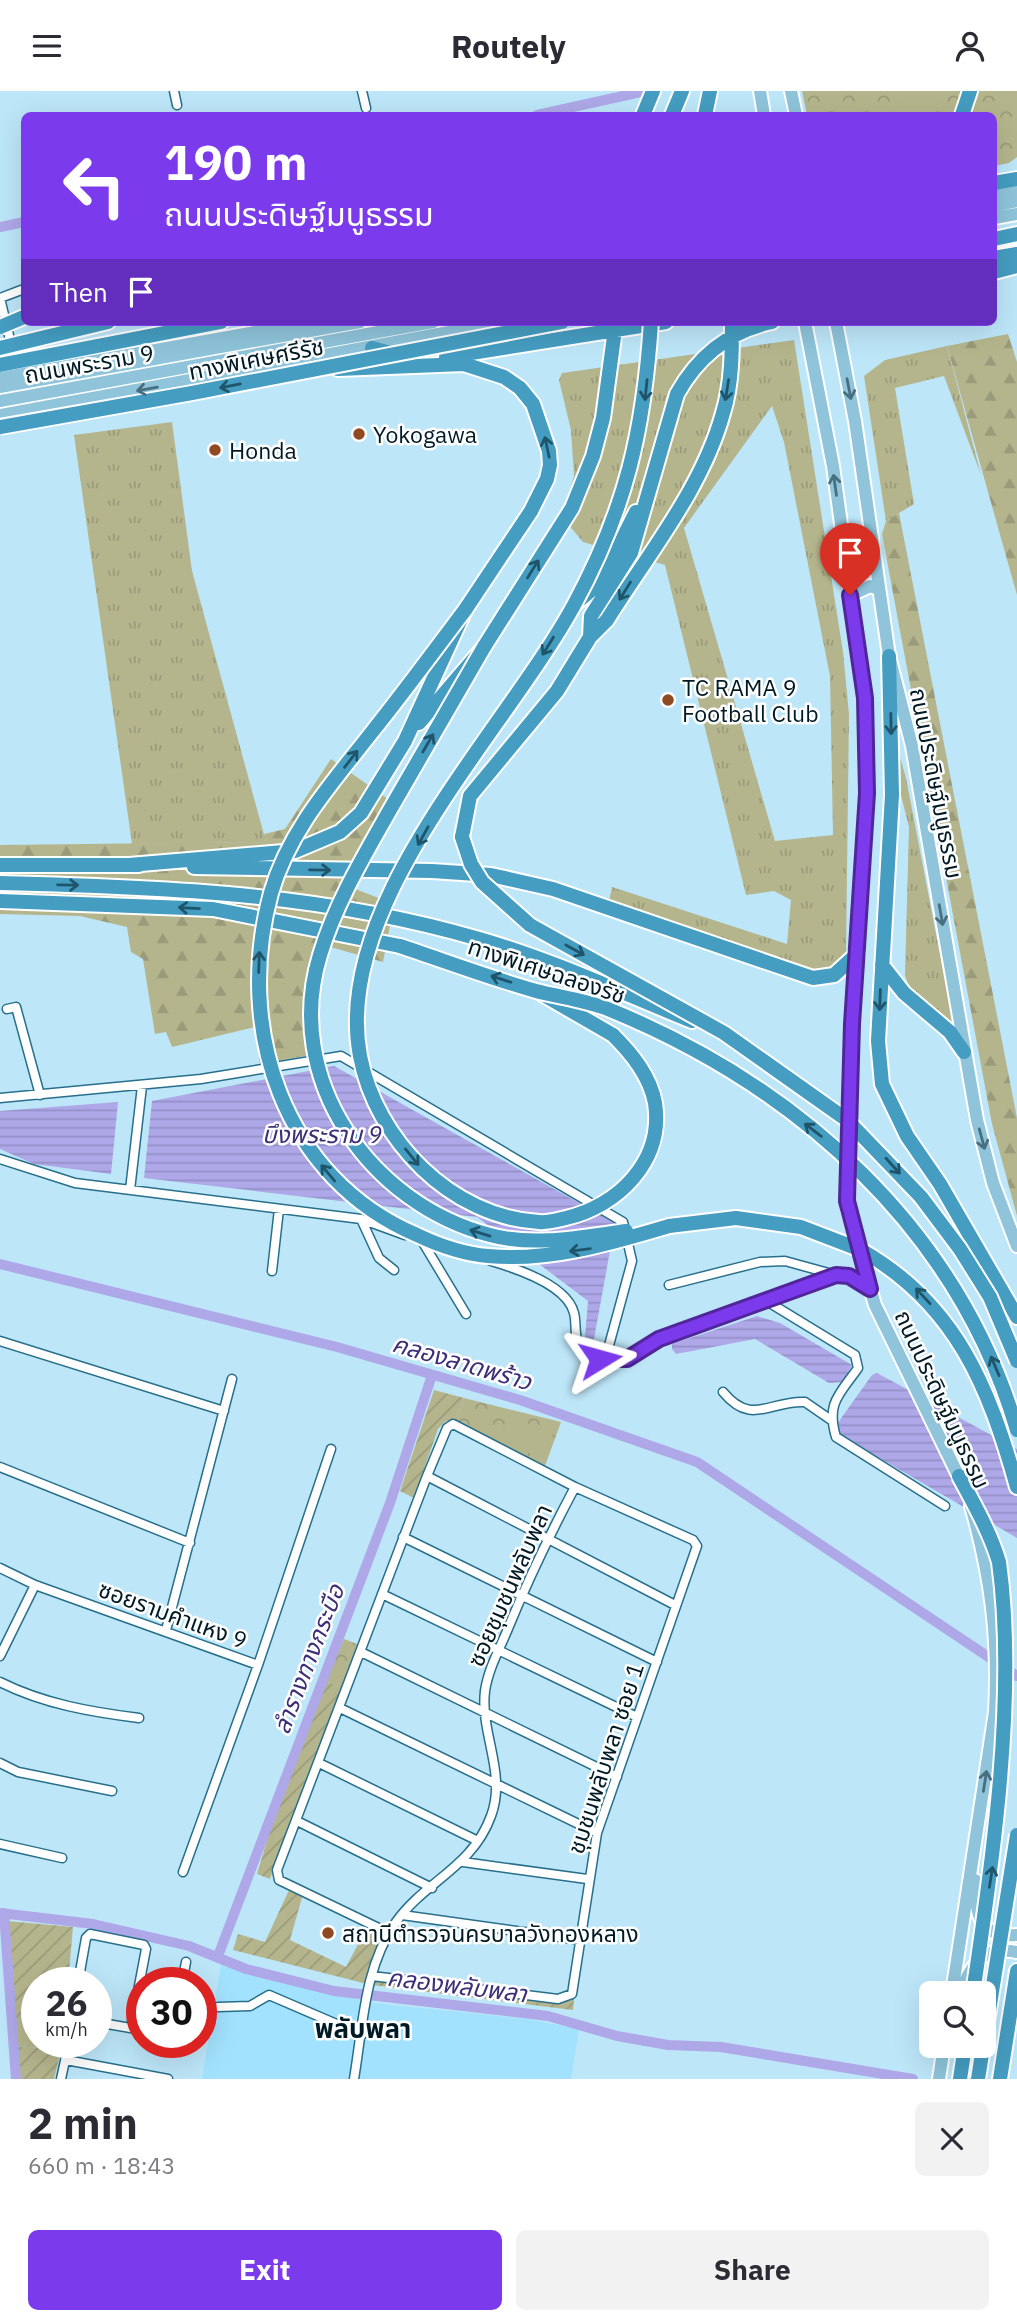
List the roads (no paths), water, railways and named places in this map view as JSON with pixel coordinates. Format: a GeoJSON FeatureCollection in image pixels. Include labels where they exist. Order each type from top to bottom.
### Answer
{"type":"FeatureCollection","features":[{"type":"Feature","properties":{"kind":"highway"},"geometry":{"type":"LineString","coordinates":[[644,112],[653,91]]}},
{"type":"Feature","properties":{"kind":"highway"},"geometry":{"type":"LineString","coordinates":[[673,112],[682,91]]}},
{"type":"Feature","properties":{"kind":"highway"},"geometry":{"type":"LineString","coordinates":[[706,112],[710,91]]}},
{"type":"Feature","properties":{"kind":"highway"},"geometry":{"type":"LineString","coordinates":[[963,112],[970,91]]}},
{"type":"Feature","properties":{"kind":"highway"},"geometry":{"type":"LineString","coordinates":[[997,182],[1017,176]]}},
{"type":"Feature","properties":{"kind":"highway"},"geometry":{"type":"LineString","coordinates":[[997,234],[1017,234]]}},
{"type":"Feature","properties":{"kind":"highway"},"geometry":{"type":"LineString","coordinates":[[997,257],[1017,254]]}},
{"type":"Feature","properties":{"kind":"highway"},"geometry":{"type":"LineString","coordinates":[[997,271],[1017,266]]}},
{"type":"Feature","properties":{"kind":"highway"},"geometry":{"type":"LineString","coordinates":[[0,327],[21,318]]}},
{"type":"Feature","properties":{"kind":"highway"},"geometry":{"type":"LineString","coordinates":[[6,346],[91,326]]}},
{"type":"Feature","properties":{"kind":"highway","name":"ทางพิเศษศรีรัช"},"geometry":{"type":"LineString","coordinates":[[0,365],[200,326]]}},
{"type":"Feature","properties":{"kind":"highway","name":"ทางพิเศษศรีรัช"},"geometry":{"type":"LineString","coordinates":[[0,426],[541,326]]}},
{"type":"Feature","properties":{"kind":"highway"},"geometry":{"type":"LineString","coordinates":[[615,326],[603,418],[593,456],[572,508],[484,647],[337,907],[319,957],[313,992],[314,1046],[323,1083],[338,1119],[359,1151],[380,1175],[433,1215],[460,1226],[492,1236],[547,1241],[736,1218],[779,1223],[832,1238],[886,1264],[928,1300],[970,1359],[988,1394],[1017,1487]]}},
{"type":"Feature","properties":{"kind":"highway"},"geometry":{"type":"LineString","coordinates":[[372,348],[405,356],[444,357],[641,326]]}},
{"type":"Feature","properties":{"kind":"highway"},"geometry":{"type":"LineString","coordinates":[[535,990],[613,1035],[632,1055],[646,1078],[655,1103],[652,1149],[641,1169],[618,1195],[591,1212],[542,1223],[505,1216],[474,1205],[420,1168],[380,1112],[364,1075],[355,1012],[362,967],[385,904],[435,814],[525,683],[573,605],[610,530],[629,477],[643,413],[651,326]]}},
{"type":"Feature","properties":{"kind":"highway"},"geometry":{"type":"LineString","coordinates":[[724,1033],[530,925],[496,898],[471,864],[462,837],[470,796],[557,691],[590,637],[607,620],[707,460],[724,412],[732,365],[732,326]]}},
{"type":"Feature","properties":{"kind":"highway"},"geometry":{"type":"LineString","coordinates":[[590,637],[591,616],[631,553],[677,394],[689,373],[703,358],[733,335],[760,326]]}},
{"type":"Feature","properties":{"kind":"highway"},"geometry":{"type":"LineString","coordinates":[[309,370],[464,364],[504,377],[520,388],[533,404],[549,451],[547,479],[531,512],[465,610],[327,789],[289,845],[272,892],[260,947],[258,997],[267,1056],[293,1121],[328,1175],[372,1213],[437,1244],[487,1256],[545,1255],[592,1249],[669,1226]]}},
{"type":"Feature","properties":{"kind":"highway"},"geometry":{"type":"LineString","coordinates":[[573,605],[601,582],[654,477]]}},
{"type":"Feature","properties":{"kind":"highway"},"geometry":{"type":"LineString","coordinates":[[130,865],[275,854],[315,845],[340,832],[361,813],[405,741],[465,610]]}},
{"type":"Feature","properties":{"kind":"highway"},"geometry":{"type":"LineString","coordinates":[[405,741],[484,647]]}},
{"type":"Feature","properties":{"kind":"highway"},"geometry":{"type":"LineString","coordinates":[[889,656],[892,795],[878,1041],[882,1084],[907,1136],[940,1184],[1017,1317]]}},
{"type":"Feature","properties":{"kind":"highway"},"geometry":{"type":"LineString","coordinates":[[0,865],[432,871],[491,875],[553,890],[813,978],[835,975],[857,954]]}},
{"type":"Feature","properties":{"kind":"highway","name":"ทางพิเศษฉลองรัช"},"geometry":{"type":"LineString","coordinates":[[0,883],[219,891],[285,898],[423,924],[480,939],[555,965],[724,1033],[847,1120],[921,1197],[990,1297],[1017,1361]]}},
{"type":"Feature","properties":{"kind":"highway","name":"ทางพิเศษฉลองรัช"},"geometry":{"type":"LineString","coordinates":[[0,901],[227,911],[400,946],[535,990],[606,1008],[695,1052],[790,1112],[859,1168],[926,1245],[961,1296],[986,1343],[1017,1430]]}},
{"type":"Feature","properties":{"kind":"highway"},"geometry":{"type":"LineString","coordinates":[[882,965],[904,993],[950,1032],[964,1052]]}},
{"type":"Feature","properties":{"kind":"highway"},"geometry":{"type":"LineString","coordinates":[[959,1476],[999,1562],[1008,1602],[1014,1684],[1007,1776],[975,1981]]}},
{"type":"Feature","properties":{"kind":"highway"},"geometry":{"type":"LineString","coordinates":[[978,2079],[1017,1835]]}},
{"type":"Feature","properties":{"kind":"highway"},"geometry":{"type":"LineString","coordinates":[[1000,2079],[1017,1971]]}},
{"type":"Feature","properties":{"kind":"highway"},"geometry":{"type":"LineString","coordinates":[[960,2079],[963,2058]]}},
{"type":"Feature","properties":{"kind":"main road"},"geometry":{"type":"LineString","coordinates":[[760,91],[764,112]]}},
{"type":"Feature","properties":{"kind":"main road"},"geometry":{"type":"LineString","coordinates":[[791,91],[795,112]]}},
{"type":"Feature","properties":{"kind":"main road"},"geometry":{"type":"LineString","coordinates":[[997,177],[1017,176]]}},
{"type":"Feature","properties":{"kind":"main road"},"geometry":{"type":"LineString","coordinates":[[997,193],[1017,189]]}},
{"type":"Feature","properties":{"kind":"main road"},"geometry":{"type":"LineString","coordinates":[[997,205],[1017,201]]}},
{"type":"Feature","properties":{"kind":"main road"},"geometry":{"type":"LineString","coordinates":[[997,217],[1017,214]]}},
{"type":"Feature","properties":{"kind":"main road"},"geometry":{"type":"LineString","coordinates":[[997,233],[1017,228]]}},
{"type":"Feature","properties":{"kind":"main road"},"geometry":{"type":"LineString","coordinates":[[997,247],[1017,243]]}},
{"type":"Feature","properties":{"kind":"main road","name":"ถนนพระราม 9"},"geometry":{"type":"LineString","coordinates":[[0,378],[289,326]]}},
{"type":"Feature","properties":{"kind":"main road","name":"ถนนพระราม 9"},"geometry":{"type":"LineString","coordinates":[[0,387],[338,326]]}},
{"type":"Feature","properties":{"kind":"main road","name":"ถนนพระราม 9"},"geometry":{"type":"LineString","coordinates":[[0,401],[411,326]]}},
{"type":"Feature","properties":{"kind":"main road","name":"ถนนพระราม 9"},"geometry":{"type":"LineString","coordinates":[[0,415],[483,326]]}},
{"type":"Feature","properties":{"kind":"main road","name":"ถนนประดิษฐ์มนูธรรม"},"geometry":{"type":"LineString","coordinates":[[837,326],[855,421],[889,656],[912,746],[964,1052],[993,1183],[1017,1246]]}},
{"type":"Feature","properties":{"kind":"main road","name":"ถนนประดิษฐ์มนูธรรม"},"geometry":{"type":"LineString","coordinates":[[806,327],[833,466],[865,698],[867,793],[857,954],[847,1201],[870,1289],[907,1373],[959,1476],[971,1507],[986,1565],[997,1633],[995,1712],[954,1981]]}},
{"type":"Feature","properties":{"kind":"main road"},"geometry":{"type":"LineString","coordinates":[[850,595],[870,586],[879,589]]}},
{"type":"Feature","properties":{"kind":"main road"},"geometry":{"type":"LineString","coordinates":[[976,1833],[975,1881],[979,1919],[990,1931],[1017,1935]]}},
{"type":"Feature","properties":{"kind":"main road"},"geometry":{"type":"LineString","coordinates":[[965,1981],[972,1965],[993,1950],[1017,1952]]}},
{"type":"Feature","properties":{"kind":"street"},"geometry":{"type":"LineString","coordinates":[[174,91],[177,105]]}},
{"type":"Feature","properties":{"kind":"street"},"geometry":{"type":"LineString","coordinates":[[362,91],[366,108]]}},
{"type":"Feature","properties":{"kind":"street"},"geometry":{"type":"LineString","coordinates":[[6,346],[0,299],[21,290]]}},
{"type":"Feature","properties":{"kind":"street"},"geometry":{"type":"LineString","coordinates":[[7,1009],[16,1007],[40,1095]]}},
{"type":"Feature","properties":{"kind":"street"},"geometry":{"type":"LineString","coordinates":[[0,1098],[142,1086],[341,1056],[623,1222],[632,1261],[605,1360]]}},
{"type":"Feature","properties":{"kind":"street"},"geometry":{"type":"LineString","coordinates":[[130,1190],[142,1086]]}},
{"type":"Feature","properties":{"kind":"street"},"geometry":{"type":"LineString","coordinates":[[0,1159],[75,1183],[361,1219],[422,1241],[508,1266],[536,1277],[561,1293],[573,1307],[577,1340],[583,1350],[605,1360],[627,1359],[659,1339],[836,1275]]}},
{"type":"Feature","properties":{"kind":"street"},"geometry":{"type":"LineString","coordinates":[[272,1271],[279,1209]]}},
{"type":"Feature","properties":{"kind":"street"},"geometry":{"type":"LineString","coordinates":[[361,1219],[379,1258],[394,1270]]}},
{"type":"Feature","properties":{"kind":"street"},"geometry":{"type":"LineString","coordinates":[[422,1241],[466,1314]]}},
{"type":"Feature","properties":{"kind":"street"},"geometry":{"type":"LineString","coordinates":[[669,1285],[760,1262],[785,1261],[849,1276],[870,1289]]}},
{"type":"Feature","properties":{"kind":"street"},"geometry":{"type":"LineString","coordinates":[[765,1300],[855,1355],[858,1368],[832,1404],[831,1420],[836,1437],[944,1506]]}},
{"type":"Feature","properties":{"kind":"street"},"geometry":{"type":"LineString","coordinates":[[0,1341],[224,1411]]}},
{"type":"Feature","properties":{"kind":"street"},"geometry":{"type":"LineString","coordinates":[[166,1630],[232,1379]]}},
{"type":"Feature","properties":{"kind":"street"},"geometry":{"type":"LineString","coordinates":[[723,1392],[732,1403],[744,1409],[755,1411],[805,1402],[831,1420]]}},
{"type":"Feature","properties":{"kind":"street"},"geometry":{"type":"LineString","coordinates":[[389,1933],[279,1880],[277,1870],[447,1428],[453,1424],[575,1487]]}},
{"type":"Feature","properties":{"kind":"street","name":"ซอยรามคำแหง 9"},"geometry":{"type":"LineString","coordinates":[[0,1568],[35,1585],[258,1665],[331,1449]]}},
{"type":"Feature","properties":{"kind":"street"},"geometry":{"type":"LineString","coordinates":[[0,1467],[190,1543]]}},
{"type":"Feature","properties":{"kind":"street"},"geometry":{"type":"LineString","coordinates":[[427,1476],[675,1605]]}},
{"type":"Feature","properties":{"kind":"street","name":"ซอยชุมชนพลับพลา"},"geometry":{"type":"LineString","coordinates":[[354,2079],[376,1956],[402,1915],[463,1862],[490,1818],[497,1786],[494,1749],[486,1714],[488,1676],[547,1540],[575,1487]]}},
{"type":"Feature","properties":{"kind":"street","name":"ชุมชนพลับพลา ซอย 1"},"geometry":{"type":"LineString","coordinates":[[372,1976],[566,1998],[574,1987],[587,1879],[597,1833],[697,1546],[693,1540],[575,1487]]}},
{"type":"Feature","properties":{"kind":"street"},"geometry":{"type":"LineString","coordinates":[[403,1537],[657,1662]]}},
{"type":"Feature","properties":{"kind":"street"},"geometry":{"type":"LineString","coordinates":[[0,1656],[35,1585]]}},
{"type":"Feature","properties":{"kind":"street"},"geometry":{"type":"LineString","coordinates":[[382,1594],[637,1717]]}},
{"type":"Feature","properties":{"kind":"street"},"geometry":{"type":"LineString","coordinates":[[361,1652],[617,1777]]}},
{"type":"Feature","properties":{"kind":"street"},"geometry":{"type":"LineString","coordinates":[[183,1872],[258,1665]]}},
{"type":"Feature","properties":{"kind":"street"},"geometry":{"type":"LineString","coordinates":[[0,1682],[23,1693],[67,1707],[139,1718]]}},
{"type":"Feature","properties":{"kind":"street"},"geometry":{"type":"LineString","coordinates":[[340,1708],[597,1833]]}},
{"type":"Feature","properties":{"kind":"street"},"geometry":{"type":"LineString","coordinates":[[0,1763],[18,1772],[112,1791]]}},
{"type":"Feature","properties":{"kind":"street"},"geometry":{"type":"LineString","coordinates":[[319,1763],[478,1841]]}},
{"type":"Feature","properties":{"kind":"street"},"geometry":{"type":"LineString","coordinates":[[297,1821],[432,1888]]}},
{"type":"Feature","properties":{"kind":"street"},"geometry":{"type":"LineString","coordinates":[[0,1844],[62,1858]]}},
{"type":"Feature","properties":{"kind":"street"},"geometry":{"type":"LineString","coordinates":[[463,1862],[587,1879]]}},
{"type":"Feature","properties":{"kind":"street"},"geometry":{"type":"LineString","coordinates":[[402,1915],[581,1940]]}},
{"type":"Feature","properties":{"kind":"street"},"geometry":{"type":"LineString","coordinates":[[81,1967],[86,1938],[90,1934],[144,1945],[146,1949],[143,1967]]}},
{"type":"Feature","properties":{"kind":"street"},"geometry":{"type":"LineString","coordinates":[[185,1967],[186,1962]]}},
{"type":"Feature","properties":{"kind":"street"},"geometry":{"type":"LineString","coordinates":[[218,2007],[250,2006],[270,1995],[362,2035]]}},
{"type":"Feature","properties":{"kind":"street"},"geometry":{"type":"LineString","coordinates":[[61,2079],[66,2060],[169,2079]]}},
{"type":"Feature","properties":{"kind":"water","name":"บึงพระราม 9"},"geometry":{"type":"Polygon","coordinates":[[[334,1066],[615,1223],[594,1339],[585,1337],[588,1301],[477,1217],[144,1178],[152,1101],[334,1066]]]}},
{"type":"Feature","properties":{"kind":"water"},"geometry":{"type":"Polygon","coordinates":[[[118,1102],[111,1174],[34,1164],[0,1149],[0,1111],[118,1102]]]}},
{"type":"Feature","properties":{"kind":"water"},"geometry":{"type":"Polygon","coordinates":[[[757,1316],[780,1323],[852,1365],[843,1382],[829,1383],[755,1339],[676,1354],[672,1349],[672,1344],[757,1316]]]}},
{"type":"Feature","properties":{"kind":"water"},"geometry":{"type":"Polygon","coordinates":[[[877,1373],[1017,1449],[1017,1538],[840,1435],[837,1424],[872,1375],[877,1373]]]}},
{"type":"Feature","properties":{"kind":"waterway"},"geometry":{"type":"LineString","coordinates":[[550,112],[645,91]]}},
{"type":"Feature","properties":{"kind":"waterway"},"geometry":{"type":"LineString","coordinates":[[0,227],[21,223]]}},
{"type":"Feature","properties":{"kind":"waterway","name":"คลองลาดพร้าว"},"geometry":{"type":"LineString","coordinates":[[0,1264],[337,1347],[520,1400],[697,1462],[1017,1676]]}},
{"type":"Feature","properties":{"kind":"waterway","name":"ลำรางทางกระบือ"},"geometry":{"type":"LineString","coordinates":[[218,1956],[390,1503],[432,1375]]}},
{"type":"Feature","properties":{"kind":"waterway","name":"คลองพลับพลา"},"geometry":{"type":"LineString","coordinates":[[0,1913],[93,1924],[189,1946],[246,1969],[334,1991],[548,2016],[617,2036],[668,2045],[721,2047],[913,2079]]}},
{"type":"Feature","properties":{"kind":"waterway"},"geometry":{"type":"LineString","coordinates":[[4,1913],[16,2079]]}},
{"type":"Feature","properties":{"kind":"place","name":"Yokogawa"},"geometry":{"type":"Point","coordinates":[359,434]}},
{"type":"Feature","properties":{"kind":"place","name":"Honda"},"geometry":{"type":"Point","coordinates":[215,450]}},
{"type":"Feature","properties":{"kind":"place","name":"TC RAMA 9 Football Club"},"geometry":{"type":"Point","coordinates":[668,700]}},
{"type":"Feature","properties":{"kind":"place","name":"สถานีตำรวจนครบาลวังทองหลาง"},"geometry":{"type":"Point","coordinates":[328,1933]}},
{"type":"Feature","properties":{"kind":"district","name":"พลับพลา"},"geometry":{"type":"Point","coordinates":[363,2028]}}]}
